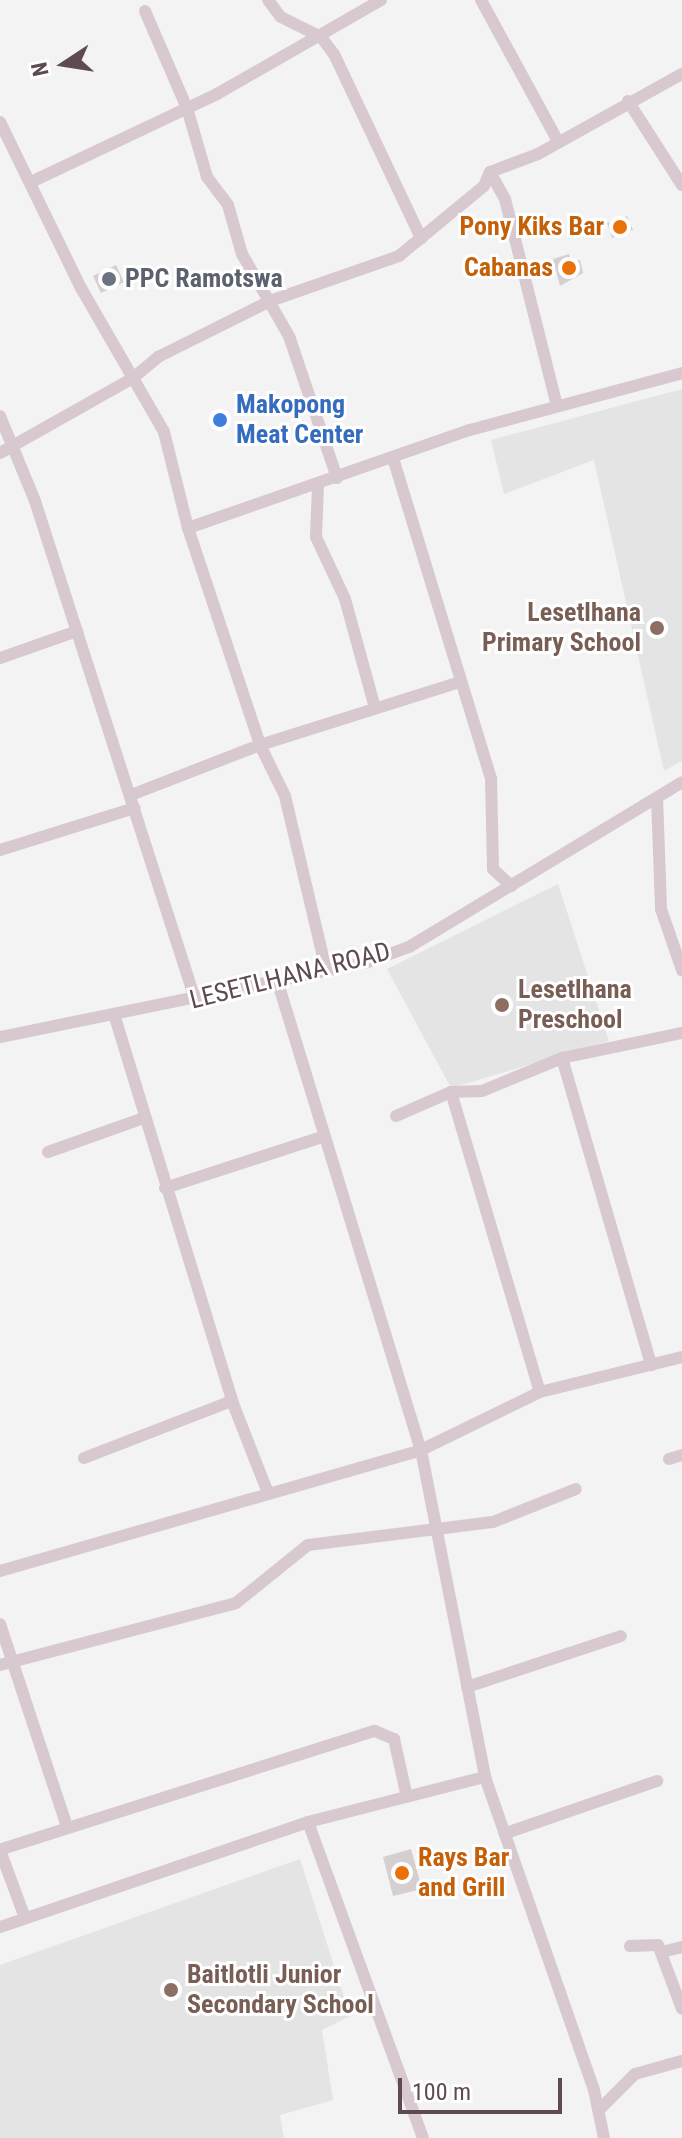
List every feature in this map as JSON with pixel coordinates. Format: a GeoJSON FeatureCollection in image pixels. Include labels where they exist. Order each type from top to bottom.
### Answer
{"type":"FeatureCollection","features":[{"type":"Feature","properties":{"kind":"street"},"geometry":{"type":"LineString","coordinates":[[268,0],[293,27],[321,37],[344,70],[421,238]]}},
{"type":"Feature","properties":{"kind":"street"},"geometry":{"type":"LineString","coordinates":[[31,182],[187,108],[321,37],[381,0]]}},
{"type":"Feature","properties":{"kind":"street"},"geometry":{"type":"LineString","coordinates":[[481,0],[558,141]]}},
{"type":"Feature","properties":{"kind":"street"},"geometry":{"type":"LineString","coordinates":[[145,11],[187,108],[206,173],[228,205],[242,254],[270,301],[308,384],[337,478]]}},
{"type":"Feature","properties":{"kind":"street"},"geometry":{"type":"LineString","coordinates":[[5,450],[133,378],[158,357],[270,301],[399,256],[484,186],[490,172],[558,141],[682,74]]}},
{"type":"Feature","properties":{"kind":"street"},"geometry":{"type":"LineString","coordinates":[[628,101],[682,185]]}},
{"type":"Feature","properties":{"kind":"street"},"geometry":{"type":"LineString","coordinates":[[0,122],[81,288],[164,432],[188,528],[260,745],[285,796],[326,969]]}},
{"type":"Feature","properties":{"kind":"street"},"geometry":{"type":"LineString","coordinates":[[490,172],[505,199],[557,406]]}},
{"type":"Feature","properties":{"kind":"street"},"geometry":{"type":"LineString","coordinates":[[188,528],[557,406],[682,373]]}},
{"type":"Feature","properties":{"kind":"street"},"geometry":{"type":"LineString","coordinates":[[0,416],[5,450],[35,501],[195,999]]}},
{"type":"Feature","properties":{"kind":"street"},"geometry":{"type":"LineString","coordinates":[[393,458],[495,801],[493,869],[511,886]]}},
{"type":"Feature","properties":{"kind":"street"},"geometry":{"type":"LineString","coordinates":[[318,485],[316,537],[345,599],[375,708]]}},
{"type":"Feature","properties":{"kind":"street"},"geometry":{"type":"LineString","coordinates":[[0,658],[77,631]]}},
{"type":"Feature","properties":{"kind":"street"},"geometry":{"type":"LineString","coordinates":[[0,850],[133,802],[260,745],[460,682]]}},
{"type":"Feature","properties":{"kind":"street","name":"LESETLHANA ROAD"},"geometry":{"type":"LineString","coordinates":[[0,1037],[278,983],[409,947],[682,782]]}},
{"type":"Feature","properties":{"kind":"street"},"geometry":{"type":"LineString","coordinates":[[657,798],[661,909],[682,970]]}},
{"type":"Feature","properties":{"kind":"street"},"geometry":{"type":"LineString","coordinates":[[278,983],[322,1137],[421,1450],[485,1777],[600,2109],[604,2138]]}},
{"type":"Feature","properties":{"kind":"street"},"geometry":{"type":"LineString","coordinates":[[114,1014],[232,1401],[268,1493]]}},
{"type":"Feature","properties":{"kind":"street"},"geometry":{"type":"LineString","coordinates":[[396,1116],[451,1092],[482,1091],[562,1058],[682,1033]]}},
{"type":"Feature","properties":{"kind":"street"},"geometry":{"type":"LineString","coordinates":[[562,1058],[651,1365]]}},
{"type":"Feature","properties":{"kind":"street"},"geometry":{"type":"LineString","coordinates":[[451,1092],[540,1392]]}},
{"type":"Feature","properties":{"kind":"street"},"geometry":{"type":"LineString","coordinates":[[48,1152],[144,1118]]}},
{"type":"Feature","properties":{"kind":"street"},"geometry":{"type":"LineString","coordinates":[[165,1188],[322,1137]]}},
{"type":"Feature","properties":{"kind":"street"},"geometry":{"type":"LineString","coordinates":[[0,1571],[421,1450],[540,1392],[682,1357]]}},
{"type":"Feature","properties":{"kind":"street"},"geometry":{"type":"LineString","coordinates":[[84,1458],[232,1401]]}},
{"type":"Feature","properties":{"kind":"street"},"geometry":{"type":"LineString","coordinates":[[6,1662],[236,1603],[308,1545],[436,1534],[502,1520],[576,1489]]}},
{"type":"Feature","properties":{"kind":"street"},"geometry":{"type":"LineString","coordinates":[[0,1624],[6,1662],[67,1827]]}},
{"type":"Feature","properties":{"kind":"street"},"geometry":{"type":"LineString","coordinates":[[467,1687],[621,1636]]}},
{"type":"Feature","properties":{"kind":"street"},"geometry":{"type":"LineString","coordinates":[[25,1918],[1,1850],[67,1827],[383,1730],[394,1739],[407,1797]]}},
{"type":"Feature","properties":{"kind":"street"},"geometry":{"type":"LineString","coordinates":[[0,1927],[308,1822],[485,1777]]}},
{"type":"Feature","properties":{"kind":"street"},"geometry":{"type":"LineString","coordinates":[[506,1833],[657,1781]]}},
{"type":"Feature","properties":{"kind":"street"},"geometry":{"type":"LineString","coordinates":[[308,1822],[423,2138]]}},
{"type":"Feature","properties":{"kind":"street"},"geometry":{"type":"LineString","coordinates":[[630,1946],[651,1943],[662,1952],[682,2009]]}},
{"type":"Feature","properties":{"kind":"street"},"geometry":{"type":"LineString","coordinates":[[662,1952],[682,1947]]}},
{"type":"Feature","properties":{"kind":"street"},"geometry":{"type":"LineString","coordinates":[[600,2109],[635,2074],[682,2061]]}},
{"type":"Feature","properties":{"kind":"shaded area","name":"Lesetlhana Primary School"},"geometry":{"type":"Polygon","coordinates":[[[682,389],[682,761],[664,771],[594,460],[504,494],[491,440],[682,389]]]}},
{"type":"Feature","properties":{"kind":"shaded area","name":"Lesetlhana Preschool"},"geometry":{"type":"Polygon","coordinates":[[[558,884],[609,1041],[451,1088],[387,969],[558,884]]]}},
{"type":"Feature","properties":{"kind":"shaded area","name":"Baitlotli Junior Secondary School"},"geometry":{"type":"Polygon","coordinates":[[[300,1859],[350,2016],[322,2030],[333,2100],[280,2115],[284,2138],[0,2138],[0,1965],[300,1859]]]}},
{"type":"Feature","properties":{"kind":"building","name":"Pony Kiks Bar"},"geometry":{"type":"Polygon","coordinates":[[[627,216],[633,230],[612,238],[607,223],[627,216]]]}},
{"type":"Feature","properties":{"kind":"building","name":"Cabanas"},"geometry":{"type":"Polygon","coordinates":[[[569,254],[571,263],[580,260],[583,273],[560,286],[553,259],[569,254]]]}},
{"type":"Feature","properties":{"kind":"building","name":"PPC Ramotswa"},"geometry":{"type":"Polygon","coordinates":[[[116,265],[124,282],[101,293],[93,276],[116,265]]]}},
{"type":"Feature","properties":{"kind":"building","name":"Rays Bar and Grill"},"geometry":{"type":"Polygon","coordinates":[[[411,1849],[422,1889],[393,1896],[383,1857],[411,1849]]]}},
{"type":"Feature","properties":{"kind":"place","name":"Pony Kiks Bar"},"geometry":{"type":"Point","coordinates":[620,227]}},
{"type":"Feature","properties":{"kind":"place","name":"Cabanas"},"geometry":{"type":"Point","coordinates":[569,268]}},
{"type":"Feature","properties":{"kind":"place","name":"PPC Ramotswa"},"geometry":{"type":"Point","coordinates":[109,279]}},
{"type":"Feature","properties":{"kind":"place","name":"Makopong Meat Center"},"geometry":{"type":"Point","coordinates":[220,420]}},
{"type":"Feature","properties":{"kind":"place","name":"Lesetlhana Primary School"},"geometry":{"type":"Point","coordinates":[657,628]}},
{"type":"Feature","properties":{"kind":"place","name":"Lesetlhana Preschool"},"geometry":{"type":"Point","coordinates":[502,1005]}},
{"type":"Feature","properties":{"kind":"place","name":"Rays Bar and Grill"},"geometry":{"type":"Point","coordinates":[402,1873]}},
{"type":"Feature","properties":{"kind":"place","name":"Baitlotli Junior Secondary School"},"geometry":{"type":"Point","coordinates":[171,1990]}}]}
